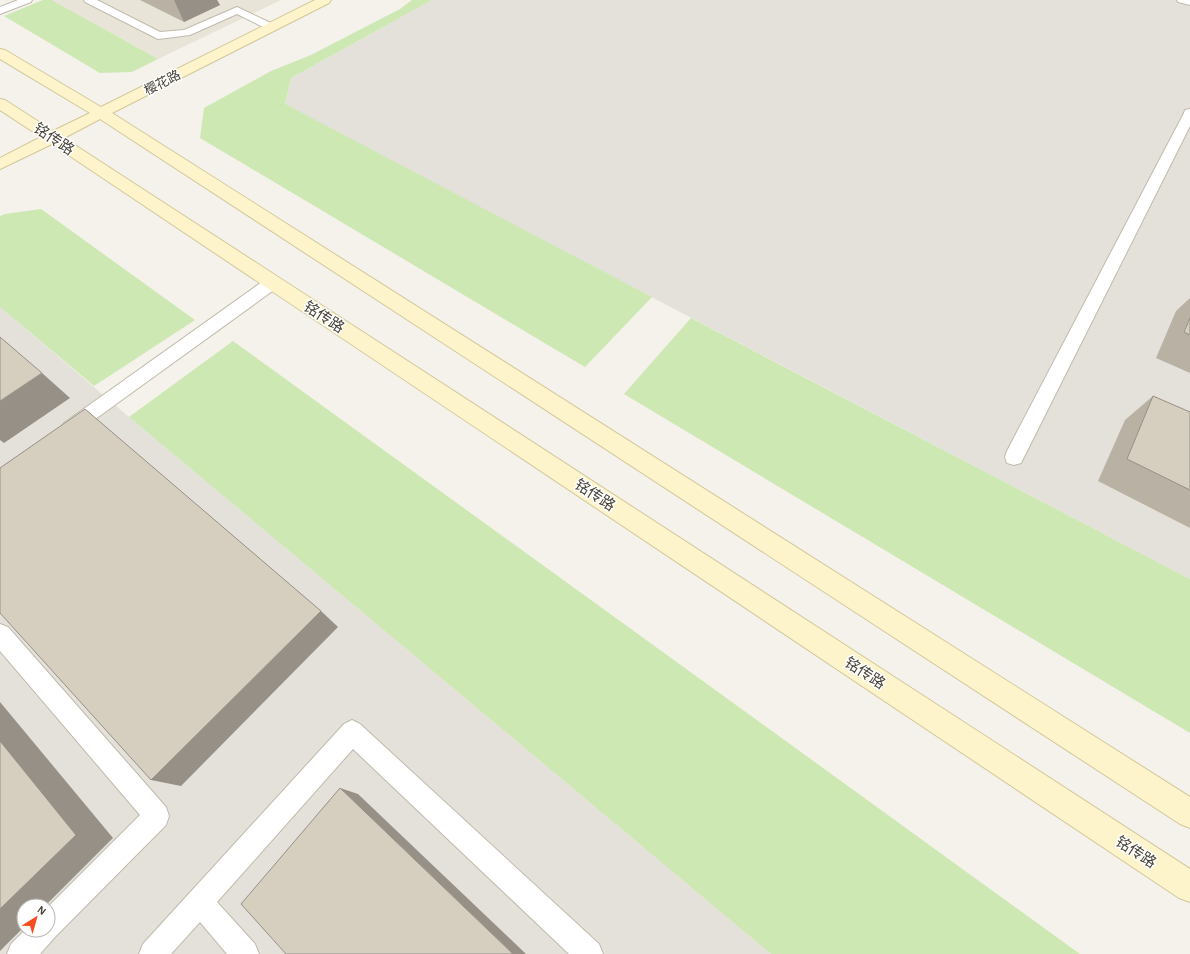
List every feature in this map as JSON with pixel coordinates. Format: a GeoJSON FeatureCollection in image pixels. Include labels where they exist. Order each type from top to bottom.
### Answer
{"type":"FeatureCollection","features":[{"type":"Feature","properties":{"kind":"main road","name":"樱花路"},"geometry":{"type":"LineString","coordinates":[[0,164],[325,0]]}},
{"type":"Feature","properties":{"kind":"main road"},"geometry":{"type":"LineString","coordinates":[[0,53],[102,113],[1190,814]]}},
{"type":"Feature","properties":{"kind":"main road","name":"铭传路"},"geometry":{"type":"LineString","coordinates":[[0,103],[1190,887]]}},
{"type":"Feature","properties":{"kind":"lane"},"geometry":{"type":"LineString","coordinates":[[0,11],[27,0]]}},
{"type":"Feature","properties":{"kind":"lane"},"geometry":{"type":"LineString","coordinates":[[89,0],[158,36],[186,33],[237,10],[271,27]]}},
{"type":"Feature","properties":{"kind":"lane"},"geometry":{"type":"LineString","coordinates":[[1182,0],[1190,2]]}},
{"type":"Feature","properties":{"kind":"lane"},"geometry":{"type":"LineString","coordinates":[[1014,458],[1190,113]]}},
{"type":"Feature","properties":{"kind":"lane"},"geometry":{"type":"LineString","coordinates":[[58,437],[272,283]]}},
{"type":"Feature","properties":{"kind":"lane"},"geometry":{"type":"LineString","coordinates":[[0,635],[157,816],[56,918]]}},
{"type":"Feature","properties":{"kind":"lane"},"geometry":{"type":"LineString","coordinates":[[153,954],[352,732],[589,954]]}},
{"type":"Feature","properties":{"kind":"lane"},"geometry":{"type":"LineString","coordinates":[[200,902],[245,954]]}},
{"type":"Feature","properties":{"kind":"lane"},"geometry":{"type":"LineString","coordinates":[[21,954],[36,938]]}},
{"type":"Feature","properties":{"kind":"shaded area"},"geometry":{"type":"Polygon","coordinates":[[[52,0],[281,0],[158,59],[52,0]]]}},
{"type":"Feature","properties":{"kind":"shaded area"},"geometry":{"type":"Polygon","coordinates":[[[432,0],[1190,0],[1190,579],[285,105],[291,78],[432,0]]]}},
{"type":"Feature","properties":{"kind":"shaded area"},"geometry":{"type":"Polygon","coordinates":[[[0,307],[129,417],[771,954],[0,954],[0,307]]]}},
{"type":"Feature","properties":{"kind":"green space"},"geometry":{"type":"Polygon","coordinates":[[[43,0],[52,0],[158,59],[132,72],[100,73],[4,16],[43,0]]]}},
{"type":"Feature","properties":{"kind":"green space"},"geometry":{"type":"Polygon","coordinates":[[[412,0],[432,0],[291,78],[285,104],[652,297],[585,367],[200,138],[204,108],[271,71],[311,55],[400,9],[412,0]]]}},
{"type":"Feature","properties":{"kind":"green space"},"geometry":{"type":"Polygon","coordinates":[[[41,209],[195,320],[94,386],[0,307],[0,216],[41,209]]]}},
{"type":"Feature","properties":{"kind":"green space"},"geometry":{"type":"Polygon","coordinates":[[[691,318],[1190,579],[1190,733],[624,394],[691,318]]]}},
{"type":"Feature","properties":{"kind":"green space"},"geometry":{"type":"Polygon","coordinates":[[[233,341],[1080,954],[771,954],[129,417],[233,341]]]}},
{"type":"Feature","properties":{"kind":"building"},"geometry":{"type":"Polygon","coordinates":[[[1190,318],[1190,335],[1184,332],[1190,318]]]}},
{"type":"Feature","properties":{"kind":"building"},"geometry":{"type":"Polygon","coordinates":[[[0,337],[42,373],[0,401],[0,337]]]}},
{"type":"Feature","properties":{"kind":"building"},"geometry":{"type":"Polygon","coordinates":[[[1153,396],[1190,412],[1190,490],[1127,459],[1153,396]]]}},
{"type":"Feature","properties":{"kind":"building"},"geometry":{"type":"Polygon","coordinates":[[[85,409],[321,611],[151,780],[0,613],[0,468],[85,409]]]}},
{"type":"Feature","properties":{"kind":"building"},"geometry":{"type":"Polygon","coordinates":[[[0,741],[76,835],[0,909],[0,741]]]}},
{"type":"Feature","properties":{"kind":"building"},"geometry":{"type":"Polygon","coordinates":[[[340,788],[513,954],[286,954],[241,904],[340,788]]]}}]}
